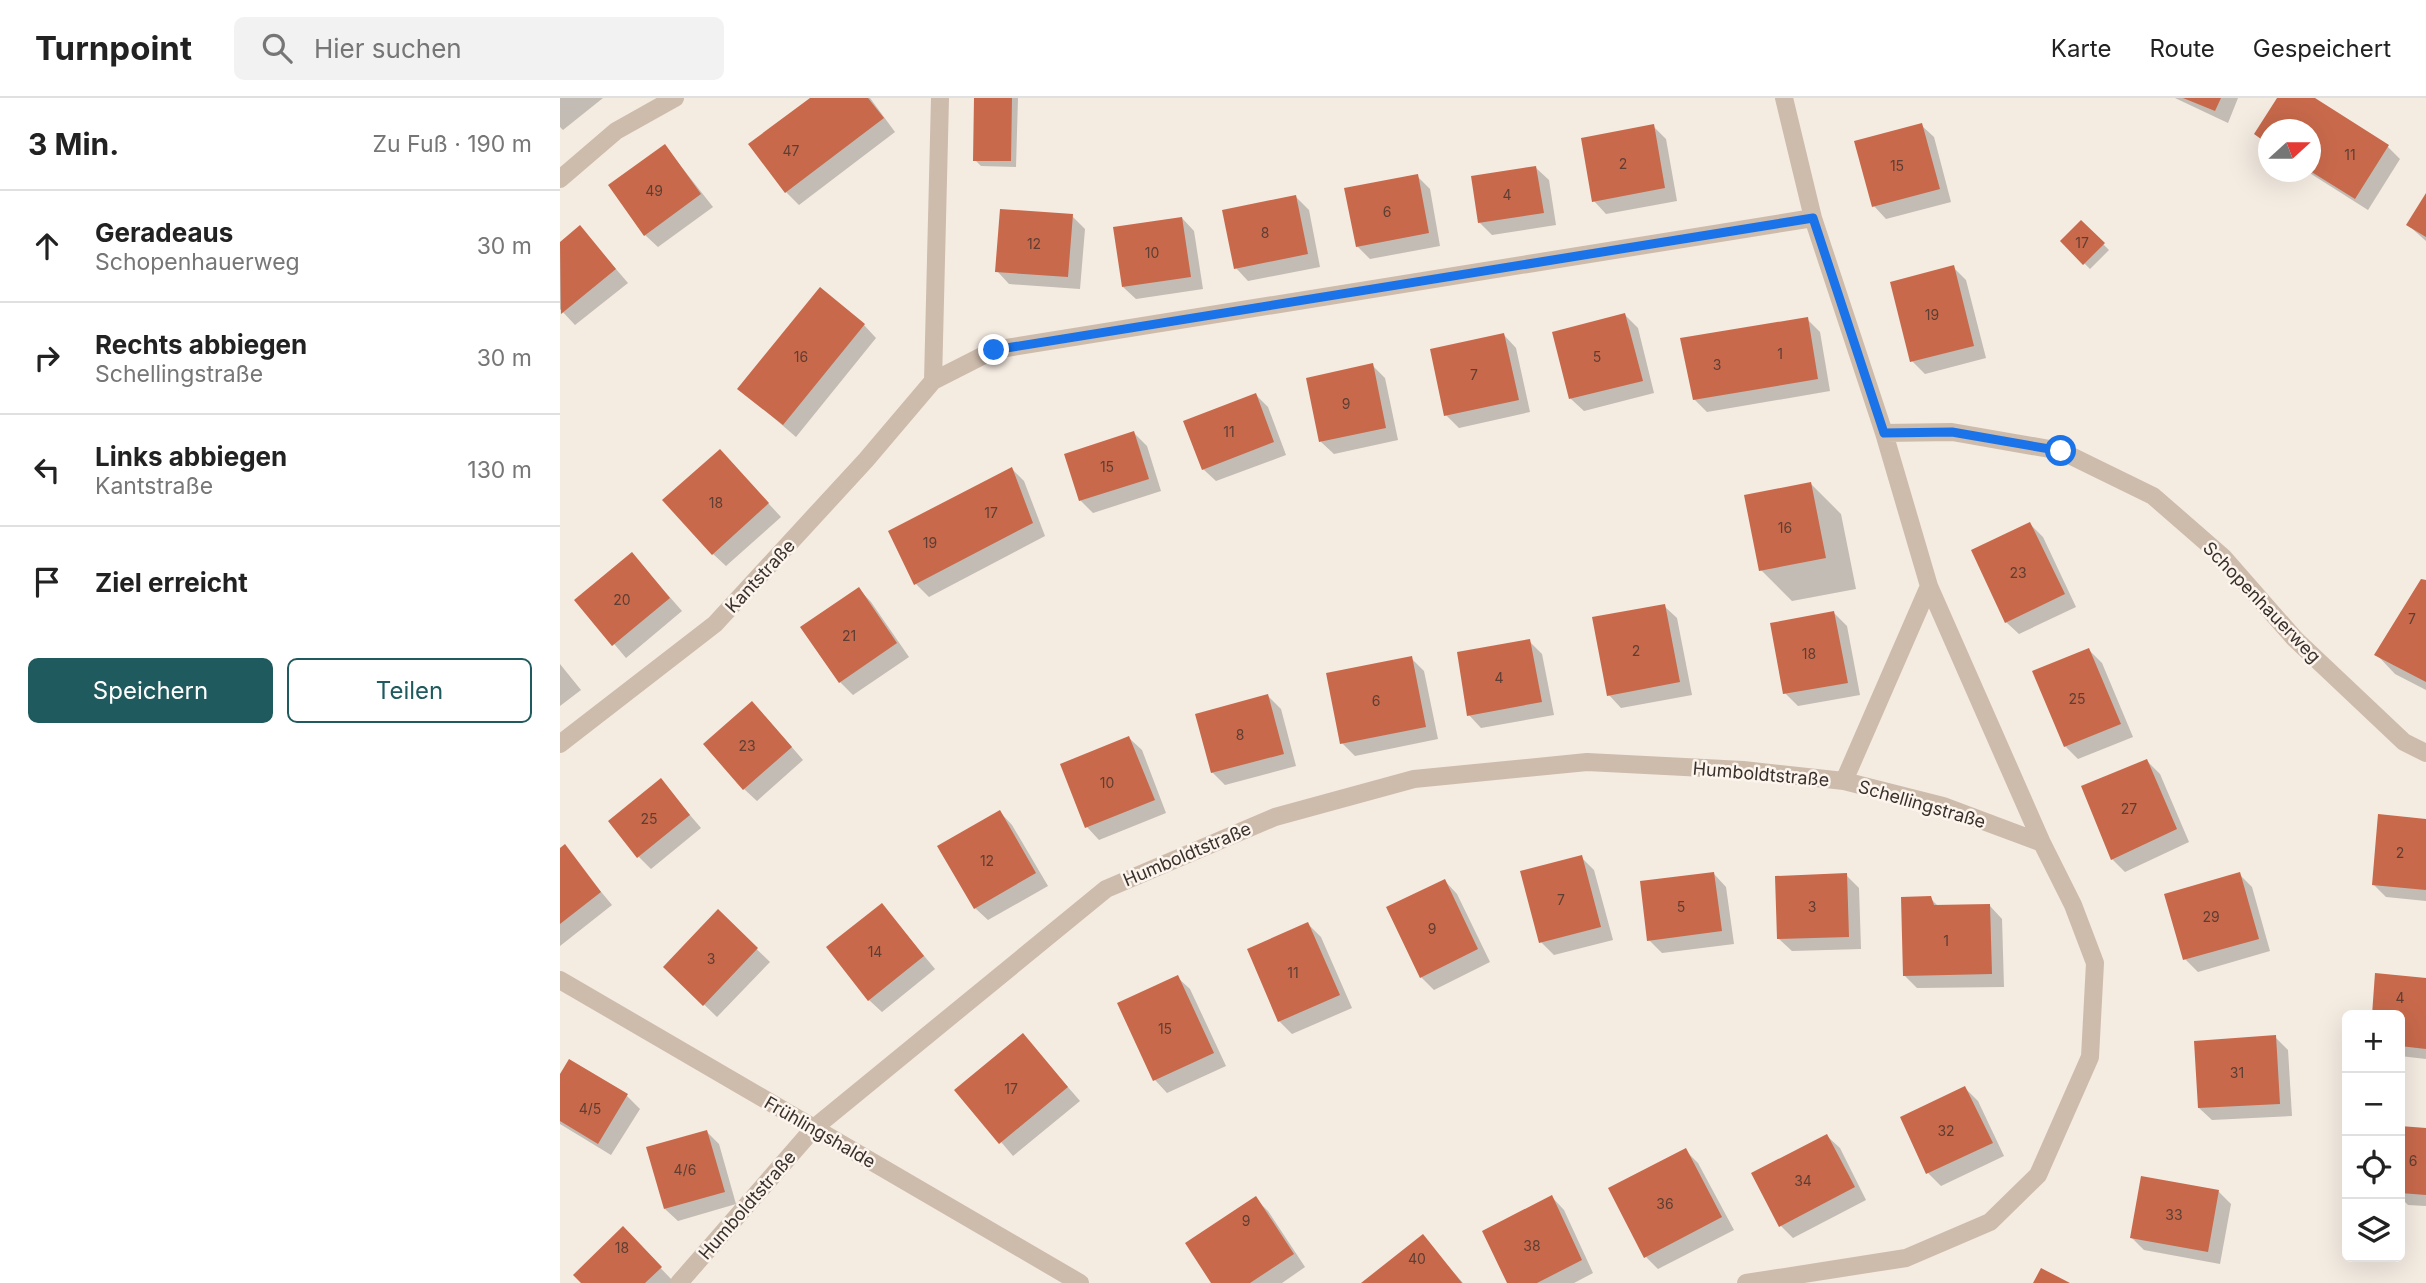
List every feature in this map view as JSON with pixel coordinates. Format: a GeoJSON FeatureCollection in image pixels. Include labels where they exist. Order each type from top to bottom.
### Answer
{"type":"FeatureCollection","features":[{"type":"Feature","properties":{"kind":"street"},"geometry":{"type":"LineString","coordinates":[[560,178],[616,131],[674,98]]}},
{"type":"Feature","properties":{"kind":"street"},"geometry":{"type":"LineString","coordinates":[[933,381],[940,98]]}},
{"type":"Feature","properties":{"kind":"street"},"geometry":{"type":"LineString","coordinates":[[1746,1283],[1906,1258],[1990,1222],[2038,1175],[2090,1058],[2095,963],[2073,905],[2042,842],[1929,586],[1884,433],[1813,218],[1784,98]]}},
{"type":"Feature","properties":{"kind":"street","name":"Kantstraße"},"geometry":{"type":"LineString","coordinates":[[560,744],[715,624],[866,460],[933,381],[994,350],[1813,218]]}},
{"type":"Feature","properties":{"kind":"street","name":"Schopenhauerweg"},"geometry":{"type":"LineString","coordinates":[[1884,433],[1952,432],[2061,451],[2153,496],[2223,557],[2295,639],[2404,742],[2426,753]]}},
{"type":"Feature","properties":{"kind":"street","name":"Schellingstraße"},"geometry":{"type":"LineString","coordinates":[[1929,586],[1843,781],[1943,806],[2042,842]]}},
{"type":"Feature","properties":{"kind":"street","name":"Humboldtstraße"},"geometry":{"type":"LineString","coordinates":[[679,1283],[814,1128],[1106,889],[1275,817],[1414,779],[1587,762],[1743,770],[1843,781]]}},
{"type":"Feature","properties":{"kind":"street","name":"Frühlingshalde"},"geometry":{"type":"LineString","coordinates":[[560,980],[1080,1283]]}},
{"type":"Feature","properties":{"kind":"building"},"geometry":{"type":"Polygon","coordinates":[[[810,98],[868,98],[884,118],[785,193],[748,144],[810,98]]]}},
{"type":"Feature","properties":{"kind":"building"},"geometry":{"type":"Polygon","coordinates":[[[974,98],[1012,98],[1011,161],[973,161],[974,98]]]}},
{"type":"Feature","properties":{"kind":"building"},"geometry":{"type":"Polygon","coordinates":[[[2183,98],[2221,98],[2215,111],[2183,98]]]}},
{"type":"Feature","properties":{"kind":"building"},"geometry":{"type":"Polygon","coordinates":[[[2277,98],[2315,98],[2389,145],[2355,199],[2321,178],[2321,119],[2264,119],[2277,98]]]}},
{"type":"Feature","properties":{"kind":"building"},"geometry":{"type":"Polygon","coordinates":[[[1922,123],[1940,189],[1872,207],[1854,141],[1922,123]]]}},
{"type":"Feature","properties":{"kind":"building"},"geometry":{"type":"Polygon","coordinates":[[[1654,124],[1665,188],[1592,202],[1581,138],[1654,124]]]}},
{"type":"Feature","properties":{"kind":"building"},"geometry":{"type":"Polygon","coordinates":[[[665,144],[701,194],[644,236],[608,185],[665,144]]]}},
{"type":"Feature","properties":{"kind":"building"},"geometry":{"type":"Polygon","coordinates":[[[1536,166],[1544,213],[1478,223],[1471,176],[1536,166]]]}},
{"type":"Feature","properties":{"kind":"building"},"geometry":{"type":"Polygon","coordinates":[[[1418,174],[1429,233],[1356,247],[1344,188],[1418,174]]]}},
{"type":"Feature","properties":{"kind":"building"},"geometry":{"type":"Polygon","coordinates":[[[2426,193],[2426,237],[2406,225],[2426,193]]]}},
{"type":"Feature","properties":{"kind":"building"},"geometry":{"type":"Polygon","coordinates":[[[1296,195],[1308,254],[1234,269],[1222,210],[1296,195]]]}},
{"type":"Feature","properties":{"kind":"building"},"geometry":{"type":"Polygon","coordinates":[[[1000,209],[1073,214],[1068,277],[995,272],[1000,209]]]}},
{"type":"Feature","properties":{"kind":"building"},"geometry":{"type":"Polygon","coordinates":[[[1182,217],[1191,277],[1122,287],[1113,227],[1182,217]]]}},
{"type":"Feature","properties":{"kind":"building"},"geometry":{"type":"Polygon","coordinates":[[[2081,220],[2105,243],[2083,265],[2060,241],[2081,220]]]}},
{"type":"Feature","properties":{"kind":"building"},"geometry":{"type":"Polygon","coordinates":[[[580,225],[616,269],[561,314],[560,242],[580,225]]]}},
{"type":"Feature","properties":{"kind":"building"},"geometry":{"type":"Polygon","coordinates":[[[1954,265],[1974,346],[1910,362],[1890,282],[1954,265]]]}},
{"type":"Feature","properties":{"kind":"building"},"geometry":{"type":"Polygon","coordinates":[[[820,287],[865,324],[783,425],[737,389],[820,287]]]}},
{"type":"Feature","properties":{"kind":"building"},"geometry":{"type":"Polygon","coordinates":[[[1625,313],[1643,381],[1569,399],[1552,332],[1625,313]]]}},
{"type":"Feature","properties":{"kind":"building"},"geometry":{"type":"Polygon","coordinates":[[[1808,317],[1818,379],[1693,400],[1680,338],[1808,317]]]}},
{"type":"Feature","properties":{"kind":"building"},"geometry":{"type":"Polygon","coordinates":[[[1504,333],[1519,400],[1444,416],[1430,349],[1504,333]]]}},
{"type":"Feature","properties":{"kind":"building"},"geometry":{"type":"Polygon","coordinates":[[[1373,363],[1386,428],[1319,442],[1306,378],[1373,363]]]}},
{"type":"Feature","properties":{"kind":"building"},"geometry":{"type":"Polygon","coordinates":[[[1256,393],[1274,442],[1202,470],[1183,421],[1256,393]]]}},
{"type":"Feature","properties":{"kind":"building"},"geometry":{"type":"Polygon","coordinates":[[[1134,431],[1149,479],[1079,501],[1064,454],[1134,431]]]}},
{"type":"Feature","properties":{"kind":"building"},"geometry":{"type":"Polygon","coordinates":[[[720,449],[769,503],[712,555],[662,500],[720,449]]]}},
{"type":"Feature","properties":{"kind":"building"},"geometry":{"type":"Polygon","coordinates":[[[1012,467],[1033,523],[914,585],[888,531],[1012,467]]]}},
{"type":"Feature","properties":{"kind":"building"},"geometry":{"type":"Polygon","coordinates":[[[1811,482],[1826,558],[1759,571],[1744,495],[1811,482]]]}},
{"type":"Feature","properties":{"kind":"building"},"geometry":{"type":"Polygon","coordinates":[[[2030,522],[2065,594],[2005,623],[1971,550],[2030,522]]]}},
{"type":"Feature","properties":{"kind":"building"},"geometry":{"type":"Polygon","coordinates":[[[632,552],[670,598],[612,646],[574,600],[632,552]]]}},
{"type":"Feature","properties":{"kind":"building"},"geometry":{"type":"Polygon","coordinates":[[[2421,579],[2426,580],[2426,682],[2374,655],[2421,579]]]}},
{"type":"Feature","properties":{"kind":"building"},"geometry":{"type":"Polygon","coordinates":[[[859,587],[897,643],[839,683],[800,627],[859,587]]]}},
{"type":"Feature","properties":{"kind":"building"},"geometry":{"type":"Polygon","coordinates":[[[1665,604],[1680,682],[1607,696],[1592,617],[1665,604]]]}},
{"type":"Feature","properties":{"kind":"building"},"geometry":{"type":"Polygon","coordinates":[[[1834,611],[1848,683],[1783,694],[1770,623],[1834,611]]]}},
{"type":"Feature","properties":{"kind":"building"},"geometry":{"type":"Polygon","coordinates":[[[1530,639],[1542,702],[1467,716],[1457,652],[1530,639]]]}},
{"type":"Feature","properties":{"kind":"building"},"geometry":{"type":"Polygon","coordinates":[[[2089,648],[2121,724],[2064,747],[2032,671],[2089,648]]]}},
{"type":"Feature","properties":{"kind":"building"},"geometry":{"type":"Polygon","coordinates":[[[1412,656],[1426,727],[1340,744],[1326,673],[1412,656]]]}},
{"type":"Feature","properties":{"kind":"building"},"geometry":{"type":"Polygon","coordinates":[[[1268,694],[1284,754],[1211,773],[1195,714],[1268,694]]]}},
{"type":"Feature","properties":{"kind":"building"},"geometry":{"type":"Polygon","coordinates":[[[752,701],[792,747],[743,790],[703,744],[752,701]]]}},
{"type":"Feature","properties":{"kind":"building"},"geometry":{"type":"Polygon","coordinates":[[[1129,736],[1155,800],[1085,828],[1060,764],[1129,736]]]}},
{"type":"Feature","properties":{"kind":"building"},"geometry":{"type":"Polygon","coordinates":[[[2147,759],[2177,829],[2111,860],[2081,786],[2147,759]]]}},
{"type":"Feature","properties":{"kind":"building"},"geometry":{"type":"Polygon","coordinates":[[[661,778],[690,815],[637,858],[608,821],[661,778]]]}},
{"type":"Feature","properties":{"kind":"building"},"geometry":{"type":"Polygon","coordinates":[[[1000,810],[1036,873],[974,909],[937,846],[1000,810]]]}},
{"type":"Feature","properties":{"kind":"building"},"geometry":{"type":"Polygon","coordinates":[[[2378,814],[2426,819],[2426,890],[2372,885],[2378,814]]]}},
{"type":"Feature","properties":{"kind":"building"},"geometry":{"type":"Polygon","coordinates":[[[565,844],[601,892],[560,924],[560,848],[565,844]]]}},
{"type":"Feature","properties":{"kind":"building"},"geometry":{"type":"Polygon","coordinates":[[[1582,855],[1601,927],[1539,943],[1520,871],[1582,855]]]}},
{"type":"Feature","properties":{"kind":"building"},"geometry":{"type":"Polygon","coordinates":[[[1714,872],[1722,931],[1647,941],[1640,881],[1714,872]]]}},
{"type":"Feature","properties":{"kind":"building"},"geometry":{"type":"Polygon","coordinates":[[[2240,872],[2259,939],[2183,960],[2164,894],[2240,872]]]}},
{"type":"Feature","properties":{"kind":"building"},"geometry":{"type":"Polygon","coordinates":[[[1847,873],[1849,937],[1777,939],[1775,876],[1847,873]]]}},
{"type":"Feature","properties":{"kind":"building"},"geometry":{"type":"Polygon","coordinates":[[[1445,879],[1478,949],[1420,978],[1386,907],[1445,879]]]}},
{"type":"Feature","properties":{"kind":"building"},"geometry":{"type":"Polygon","coordinates":[[[1931,896],[1934,905],[1990,904],[1992,974],[1903,976],[1901,897],[1931,896]]]}},
{"type":"Feature","properties":{"kind":"building"},"geometry":{"type":"Polygon","coordinates":[[[882,903],[924,956],[868,1001],[826,947],[882,903]]]}},
{"type":"Feature","properties":{"kind":"building"},"geometry":{"type":"Polygon","coordinates":[[[718,909],[758,948],[703,1006],[663,967],[718,909]]]}},
{"type":"Feature","properties":{"kind":"building"},"geometry":{"type":"Polygon","coordinates":[[[1308,922],[1340,995],[1278,1022],[1247,949],[1308,922]]]}},
{"type":"Feature","properties":{"kind":"building"},"geometry":{"type":"Polygon","coordinates":[[[2375,973],[2426,978],[2426,1049],[2405,1047],[2405,1010],[2372,1010],[2375,973]]]}},
{"type":"Feature","properties":{"kind":"building"},"geometry":{"type":"Polygon","coordinates":[[[1178,975],[1214,1053],[1153,1081],[1117,1003],[1178,975]]]}},
{"type":"Feature","properties":{"kind":"building"},"geometry":{"type":"Polygon","coordinates":[[[1023,1033],[1068,1087],[999,1144],[954,1090],[1023,1033]]]}},
{"type":"Feature","properties":{"kind":"building"},"geometry":{"type":"Polygon","coordinates":[[[2276,1035],[2280,1104],[2198,1108],[2194,1041],[2276,1035]]]}},
{"type":"Feature","properties":{"kind":"building"},"geometry":{"type":"Polygon","coordinates":[[[569,1059],[628,1094],[598,1144],[560,1121],[560,1074],[569,1059]]]}},
{"type":"Feature","properties":{"kind":"building"},"geometry":{"type":"Polygon","coordinates":[[[1965,1086],[1993,1143],[1926,1174],[1900,1117],[1965,1086]]]}},
{"type":"Feature","properties":{"kind":"building"},"geometry":{"type":"Polygon","coordinates":[[[2405,1126],[2426,1128],[2426,1195],[2405,1193],[2405,1126]]]}},
{"type":"Feature","properties":{"kind":"building"},"geometry":{"type":"Polygon","coordinates":[[[707,1130],[725,1192],[664,1209],[646,1147],[707,1130]]]}},
{"type":"Feature","properties":{"kind":"building"},"geometry":{"type":"Polygon","coordinates":[[[1827,1134],[1855,1187],[1779,1227],[1751,1173],[1827,1134]]]}},
{"type":"Feature","properties":{"kind":"building"},"geometry":{"type":"Polygon","coordinates":[[[1686,1148],[1722,1217],[1644,1258],[1608,1188],[1686,1148]]]}},
{"type":"Feature","properties":{"kind":"building"},"geometry":{"type":"Polygon","coordinates":[[[2141,1176],[2219,1190],[2208,1252],[2130,1238],[2141,1176]]]}},
{"type":"Feature","properties":{"kind":"building"},"geometry":{"type":"Polygon","coordinates":[[[1552,1195],[1582,1260],[1537,1283],[1507,1283],[1482,1231],[1552,1195]]]}},
{"type":"Feature","properties":{"kind":"building"},"geometry":{"type":"Polygon","coordinates":[[[1256,1196],[1294,1254],[1250,1283],[1211,1283],[1185,1243],[1256,1196]]]}},
{"type":"Feature","properties":{"kind":"building"},"geometry":{"type":"Polygon","coordinates":[[[623,1226],[662,1267],[645,1283],[581,1283],[573,1275],[623,1226]]]}},
{"type":"Feature","properties":{"kind":"building"},"geometry":{"type":"Polygon","coordinates":[[[1423,1234],[1462,1283],[1361,1283],[1423,1234]]]}},
{"type":"Feature","properties":{"kind":"building"},"geometry":{"type":"Polygon","coordinates":[[[2041,1268],[2070,1283],[2033,1283],[2041,1268]]]}},
{"type":"Feature","properties":{"kind":"route"},"geometry":{"type":"LineString","coordinates":[[994,350],[1813,218],[1884,433],[1952,432],[2061,451]]}}]}
